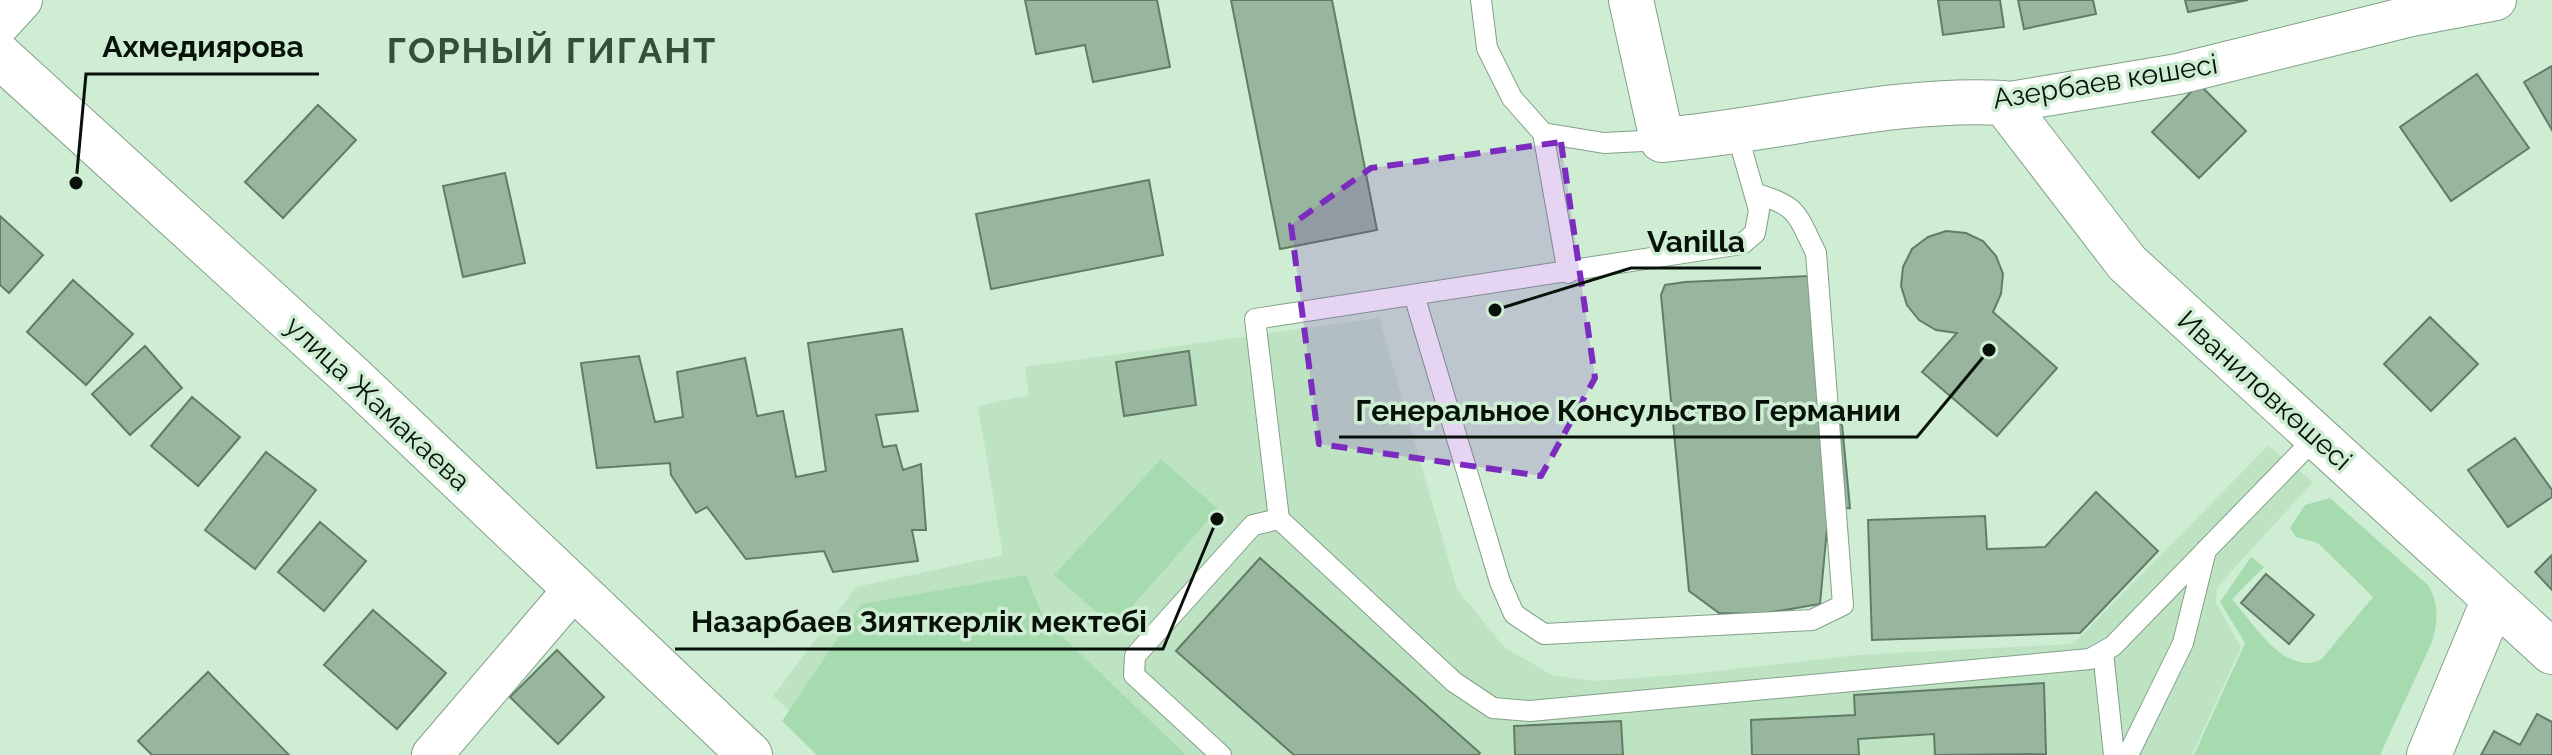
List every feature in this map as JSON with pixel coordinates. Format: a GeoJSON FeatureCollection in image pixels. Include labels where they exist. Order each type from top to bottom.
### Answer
{"type":"FeatureCollection","features":[{"type":"Feature","properties":{"kind":"street"},"geometry":{"type":"LineString","coordinates":[[0,24],[22,0]]}},
{"type":"Feature","properties":{"kind":"street"},"geometry":{"type":"LineString","coordinates":[[1631,0],[1662,140]]}},
{"type":"Feature","properties":{"kind":"street","name":"Азербаев көшесі"},"geometry":{"type":"LineString","coordinates":[[1662,140],[1737,133],[1910,103],[2004,103],[2178,74],[2411,16],[2496,0]]}},
{"type":"Feature","properties":{"kind":"street","name":"улица Жамакаева"},"geometry":{"type":"LineString","coordinates":[[0,56],[352,377],[750,755]]}},
{"type":"Feature","properties":{"kind":"street","name":"Иваниловкөшесі"},"geometry":{"type":"LineString","coordinates":[[2004,103],[2127,263],[2552,652]]}},
{"type":"Feature","properties":{"kind":"street"},"geometry":{"type":"LineString","coordinates":[[432,755],[574,589]]}},
{"type":"Feature","properties":{"kind":"street"},"geometry":{"type":"LineString","coordinates":[[2429,755],[2494,599]]}},
{"type":"Feature","properties":{"kind":"lane"},"geometry":{"type":"LineString","coordinates":[[1481,0],[1487,48],[1512,98],[1543,133],[1568,273]]}},
{"type":"Feature","properties":{"kind":"lane"},"geometry":{"type":"LineString","coordinates":[[1543,133],[1604,143],[1662,140]]}},
{"type":"Feature","properties":{"kind":"lane"},"geometry":{"type":"LineString","coordinates":[[1737,133],[1759,210],[1755,233],[1742,244],[1255,319],[1279,519],[1454,682],[1493,708],[1530,711],[2090,659],[2103,652],[2316,437]]}},
{"type":"Feature","properties":{"kind":"lane"},"geometry":{"type":"LineString","coordinates":[[1414,295],[1500,582],[1514,614],[1544,634],[1812,620],[1843,605],[1816,253],[1800,220],[1786,202],[1754,193]]}},
{"type":"Feature","properties":{"kind":"lane"},"geometry":{"type":"LineString","coordinates":[[1221,755],[1134,675],[1135,656],[1253,525],[1279,519]]}},
{"type":"Feature","properties":{"kind":"lane"},"geometry":{"type":"LineString","coordinates":[[2128,755],[2183,643],[2206,550]]}},
{"type":"Feature","properties":{"kind":"lane"},"geometry":{"type":"LineString","coordinates":[[2103,652],[2114,755]]}},
{"type":"Feature","properties":{"kind":"highlighted area"},"geometry":{"type":"Polygon","coordinates":[[[1561,142],[1595,378],[1541,476],[1319,444],[1291,225],[1371,168],[1561,142]]]}},
{"type":"Feature","properties":{"kind":"shaded area"},"geometry":{"type":"Polygon","coordinates":[[[1379,318],[1457,589],[1504,647],[1552,675],[1593,681],[1690,674],[1857,655],[2073,644],[2268,446],[2313,482],[2217,587],[2216,603],[2241,647],[2192,755],[838,755],[773,696],[856,587],[1003,555],[978,406],[1029,395],[1025,367],[1379,318]]]}},
{"type":"Feature","properties":{"kind":"shaded area"},"geometry":{"type":"Polygon","coordinates":[[[1161,459],[1218,509],[1114,627],[1054,575],[1161,459]]]}},
{"type":"Feature","properties":{"kind":"shaded area"},"geometry":{"type":"Polygon","coordinates":[[[2330,498],[2429,586],[2436,607],[2432,642],[2380,755],[2194,755],[2245,643],[2220,602],[2251,557],[2264,567],[2232,599],[2270,644],[2294,661],[2307,663],[2321,660],[2373,597],[2318,543],[2296,537],[2290,528],[2305,505],[2330,498]]]}},
{"type":"Feature","properties":{"kind":"shaded area"},"geometry":{"type":"Polygon","coordinates":[[[1026,575],[1044,619],[1186,755],[817,755],[782,721],[861,604],[1026,575]]]}},
{"type":"Feature","properties":{"kind":"building"},"geometry":{"type":"Polygon","coordinates":[[[1025,0],[1157,0],[1170,67],[1093,82],[1085,45],[1036,54],[1025,0]]]}},
{"type":"Feature","properties":{"kind":"building"},"geometry":{"type":"Polygon","coordinates":[[[1231,0],[1332,0],[1377,230],[1280,249],[1231,0]]]}},
{"type":"Feature","properties":{"kind":"building"},"geometry":{"type":"Polygon","coordinates":[[[1938,0],[2000,0],[2004,27],[1943,35],[1938,0]]]}},
{"type":"Feature","properties":{"kind":"building"},"geometry":{"type":"Polygon","coordinates":[[[2018,0],[2093,0],[2096,14],[2024,29],[2018,0]]]}},
{"type":"Feature","properties":{"kind":"building"},"geometry":{"type":"Polygon","coordinates":[[[2185,0],[2248,0],[2188,12],[2185,0]]]}},
{"type":"Feature","properties":{"kind":"building"},"geometry":{"type":"Polygon","coordinates":[[[2552,66],[2552,130],[2524,82],[2552,66]]]}},
{"type":"Feature","properties":{"kind":"building"},"geometry":{"type":"Polygon","coordinates":[[[2477,74],[2529,148],[2451,201],[2400,127],[2477,74]]]}},
{"type":"Feature","properties":{"kind":"building"},"geometry":{"type":"Polygon","coordinates":[[[2199,84],[2246,131],[2199,178],[2152,132],[2199,84]]]}},
{"type":"Feature","properties":{"kind":"building"},"geometry":{"type":"Polygon","coordinates":[[[318,105],[356,140],[283,218],[245,182],[318,105]]]}},
{"type":"Feature","properties":{"kind":"building"},"geometry":{"type":"Polygon","coordinates":[[[505,173],[525,263],[463,277],[443,186],[505,173]]]}},
{"type":"Feature","properties":{"kind":"building"},"geometry":{"type":"Polygon","coordinates":[[[1149,180],[1163,255],[991,289],[976,214],[1149,180]]]}},
{"type":"Feature","properties":{"kind":"building"},"geometry":{"type":"Polygon","coordinates":[[[0,216],[43,255],[9,293],[0,285],[0,216]]]}},
{"type":"Feature","properties":{"kind":"building"},"geometry":{"type":"Polygon","coordinates":[[[1946,231],[1966,233],[1983,241],[1996,256],[2003,274],[2001,294],[1993,312],[2057,368],[1997,436],[1922,372],[1957,333],[1936,330],[1919,320],[1907,305],[1901,286],[1903,267],[1912,249],[1928,237],[1946,231]]]}},
{"type":"Feature","properties":{"kind":"building"},"geometry":{"type":"Polygon","coordinates":[[[1809,276],[1829,507],[1820,604],[1761,614],[1719,613],[1689,591],[1661,295],[1665,285],[1685,282],[1809,276]]]}},
{"type":"Feature","properties":{"kind":"building"},"geometry":{"type":"Polygon","coordinates":[[[73,280],[133,334],[86,385],[27,332],[73,280]]]}},
{"type":"Feature","properties":{"kind":"building"},"geometry":{"type":"Polygon","coordinates":[[[2430,317],[2478,364],[2431,411],[2384,364],[2430,317]]]}},
{"type":"Feature","properties":{"kind":"building"},"geometry":{"type":"Polygon","coordinates":[[[902,329],[918,411],[876,415],[883,447],[896,445],[903,470],[921,464],[926,530],[912,530],[918,561],[833,572],[824,551],[746,559],[707,507],[696,513],[671,475],[670,463],[597,468],[581,363],[639,356],[655,422],[683,417],[677,372],[745,358],[757,416],[783,411],[796,477],[826,471],[808,343],[902,329]]]}},
{"type":"Feature","properties":{"kind":"building"},"geometry":{"type":"Polygon","coordinates":[[[145,346],[182,388],[130,435],[92,394],[145,346]]]}},
{"type":"Feature","properties":{"kind":"building"},"geometry":{"type":"Polygon","coordinates":[[[1189,351],[1196,405],[1124,416],[1116,362],[1189,351]]]}},
{"type":"Feature","properties":{"kind":"building"},"geometry":{"type":"Polygon","coordinates":[[[192,397],[240,437],[198,486],[151,446],[192,397]]]}},
{"type":"Feature","properties":{"kind":"building"},"geometry":{"type":"Polygon","coordinates":[[[1842,424],[1850,508],[1829,510],[1822,425],[1842,424]]]}},
{"type":"Feature","properties":{"kind":"building"},"geometry":{"type":"Polygon","coordinates":[[[2515,438],[2552,490],[2552,497],[2508,527],[2468,470],[2515,438]]]}},
{"type":"Feature","properties":{"kind":"building"},"geometry":{"type":"Polygon","coordinates":[[[266,452],[316,490],[255,569],[205,530],[266,452]]]}},
{"type":"Feature","properties":{"kind":"building"},"geometry":{"type":"Polygon","coordinates":[[[2096,492],[2158,551],[2080,633],[1872,640],[1868,520],[1985,516],[1987,549],[2045,547],[2096,492]]]}},
{"type":"Feature","properties":{"kind":"building"},"geometry":{"type":"Polygon","coordinates":[[[320,522],[366,561],[324,611],[278,572],[320,522]]]}},
{"type":"Feature","properties":{"kind":"building"},"geometry":{"type":"Polygon","coordinates":[[[2552,555],[2552,590],[2535,572],[2552,555]]]}},
{"type":"Feature","properties":{"kind":"building"},"geometry":{"type":"Polygon","coordinates":[[[1260,558],[1480,753],[1294,755],[1176,651],[1260,558]]]}},
{"type":"Feature","properties":{"kind":"building"},"geometry":{"type":"Polygon","coordinates":[[[2266,574],[2314,615],[2289,644],[2241,603],[2266,574]]]}},
{"type":"Feature","properties":{"kind":"building"},"geometry":{"type":"Polygon","coordinates":[[[373,610],[446,673],[397,729],[324,665],[373,610]]]}},
{"type":"Feature","properties":{"kind":"building"},"geometry":{"type":"Polygon","coordinates":[[[557,650],[604,697],[558,744],[510,697],[557,650]]]}},
{"type":"Feature","properties":{"kind":"building"},"geometry":{"type":"Polygon","coordinates":[[[208,672],[289,755],[152,755],[138,741],[208,672]]]}},
{"type":"Feature","properties":{"kind":"building"},"geometry":{"type":"Polygon","coordinates":[[[2044,683],[2046,754],[1935,755],[1934,734],[1858,739],[1859,755],[1752,755],[1751,720],[1855,715],[1854,695],[2044,683]]]}},
{"type":"Feature","properties":{"kind":"building"},"geometry":{"type":"Polygon","coordinates":[[[2537,714],[2552,722],[2552,755],[2481,755],[2494,731],[2520,745],[2537,714]]]}},
{"type":"Feature","properties":{"kind":"building"},"geometry":{"type":"Polygon","coordinates":[[[1621,721],[1623,755],[1515,755],[1514,726],[1621,721]]]}},
{"type":"Feature","properties":{"kind":"place","name":"Ахмедиярова"},"geometry":{"type":"Point","coordinates":[76,183]}},
{"type":"Feature","properties":{"kind":"place","name":"Vanilla"},"geometry":{"type":"Point","coordinates":[1495,310]}},
{"type":"Feature","properties":{"kind":"place","name":"Генеральное Консульство Германии"},"geometry":{"type":"Point","coordinates":[1989,350]}},
{"type":"Feature","properties":{"kind":"place","name":"Назарбаев Зияткерлік мектебі"},"geometry":{"type":"Point","coordinates":[1217,519]}},
{"type":"Feature","properties":{"kind":"district","name":"ГОРНЫЙ ГИГАНТ"},"geometry":{"type":"Point","coordinates":[552,50]}}]}
